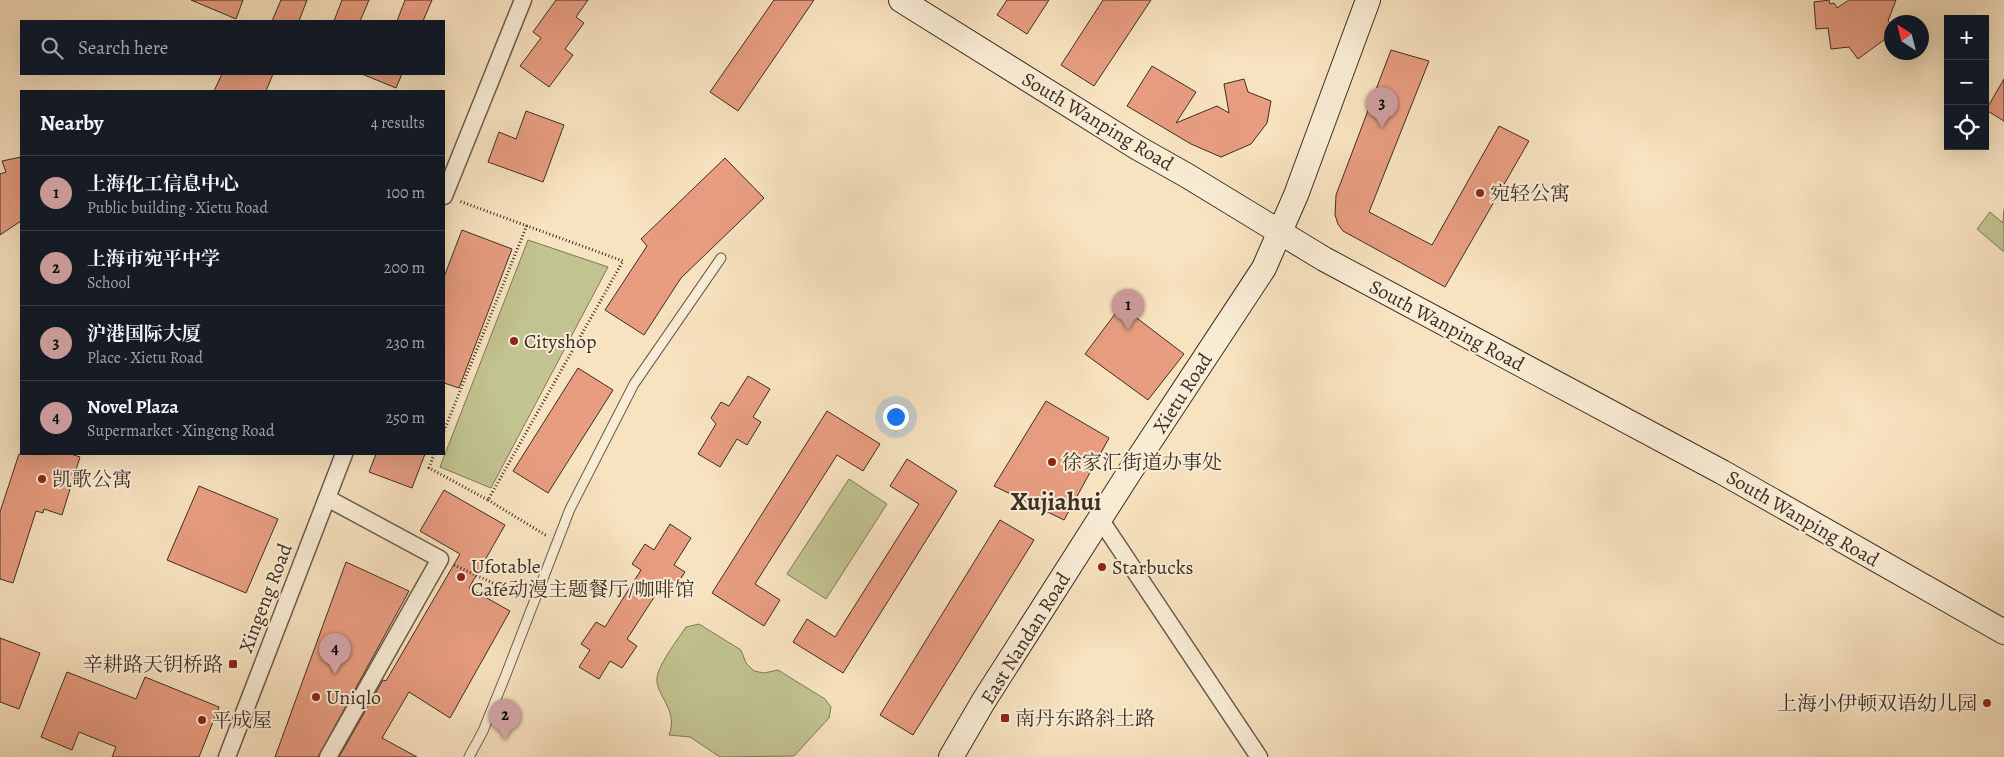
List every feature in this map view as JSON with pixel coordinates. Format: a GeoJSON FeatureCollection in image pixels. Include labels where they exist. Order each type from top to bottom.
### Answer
{"type":"FeatureCollection","features":[{"type":"Feature","properties":{"kind":"main road","name":"South Wanping Road"},"geometry":{"type":"LineString","coordinates":[[901,0],[1138,148],[1324,259],[1722,472],[2004,632]]}},
{"type":"Feature","properties":{"kind":"main road","name":"Xietu Road"},"geometry":{"type":"LineString","coordinates":[[1100,519],[1264,268],[1296,194],[1368,0]]}},
{"type":"Feature","properties":{"kind":"main road","name":"East Nandan Road"},"geometry":{"type":"LineString","coordinates":[[951,757],[1100,519]]}},
{"type":"Feature","properties":{"kind":"street"},"geometry":{"type":"LineString","coordinates":[[445,193],[523,0]]}},
{"type":"Feature","properties":{"kind":"street","name":"Xingeng Road"},"geometry":{"type":"LineString","coordinates":[[227,757],[344,455]]}},
{"type":"Feature","properties":{"kind":"street"},"geometry":{"type":"LineString","coordinates":[[327,498],[440,559],[328,757]]}},
{"type":"Feature","properties":{"kind":"street"},"geometry":{"type":"LineString","coordinates":[[1100,519],[1259,757]]}},
{"type":"Feature","properties":{"kind":"lane"},"geometry":{"type":"LineString","coordinates":[[469,757],[483,731],[505,677],[570,509],[634,384],[721,258]]}},
{"type":"Feature","properties":{"kind":"path"},"geometry":{"type":"LineString","coordinates":[[445,195],[623,261],[488,500]]}},
{"type":"Feature","properties":{"kind":"path"},"geometry":{"type":"LineString","coordinates":[[445,429],[527,225]]}},
{"type":"Feature","properties":{"kind":"path"},"geometry":{"type":"LineString","coordinates":[[434,455],[429,468],[488,500],[551,538]]}},
{"type":"Feature","properties":{"kind":"path"},"geometry":{"type":"LineString","coordinates":[[453,565],[530,601]]}},
{"type":"Feature","properties":{"kind":"green space"},"geometry":{"type":"Polygon","coordinates":[[[2004,209],[2004,252],[1977,229],[1990,212],[2003,223],[2004,209]]]}},
{"type":"Feature","properties":{"kind":"green space"},"geometry":{"type":"Polygon","coordinates":[[[528,240],[608,267],[491,488],[440,467],[528,240]]]}},
{"type":"Feature","properties":{"kind":"green space"},"geometry":{"type":"Polygon","coordinates":[[[849,479],[887,504],[826,599],[787,574],[849,479]]]}},
{"type":"Feature","properties":{"kind":"green space"},"geometry":{"type":"Polygon","coordinates":[[[699,624],[741,650],[746,663],[754,671],[764,673],[778,670],[825,699],[831,707],[829,718],[794,756],[720,757],[690,737],[669,735],[671,717],[658,687],[658,673],[686,627],[699,624]]]}},
{"type":"Feature","properties":{"kind":"building"},"geometry":{"type":"Polygon","coordinates":[[[191,0],[243,0],[236,19],[191,0]]]}},
{"type":"Feature","properties":{"kind":"building"},"geometry":{"type":"Polygon","coordinates":[[[281,0],[307,0],[299,20],[272,20],[281,0]]]}},
{"type":"Feature","properties":{"kind":"building"},"geometry":{"type":"Polygon","coordinates":[[[342,0],[369,0],[360,20],[334,20],[342,0]]]}},
{"type":"Feature","properties":{"kind":"building"},"geometry":{"type":"Polygon","coordinates":[[[405,0],[432,0],[423,20],[397,20],[405,0]]]}},
{"type":"Feature","properties":{"kind":"building"},"geometry":{"type":"Polygon","coordinates":[[[556,0],[588,0],[576,17],[584,23],[565,49],[573,55],[549,87],[520,66],[541,38],[533,32],[556,0]]]}},
{"type":"Feature","properties":{"kind":"building"},"geometry":{"type":"Polygon","coordinates":[[[774,0],[814,0],[738,111],[710,92],[774,0]]]}},
{"type":"Feature","properties":{"kind":"building"},"geometry":{"type":"Polygon","coordinates":[[[1007,0],[1049,0],[1027,34],[997,15],[1007,0]]]}},
{"type":"Feature","properties":{"kind":"building"},"geometry":{"type":"Polygon","coordinates":[[[1103,0],[1151,0],[1094,86],[1061,65],[1103,0]]]}},
{"type":"Feature","properties":{"kind":"building"},"geometry":{"type":"Polygon","coordinates":[[[1829,0],[1830,4],[1834,3],[1837,8],[1849,0],[1896,0],[1890,15],[1884,15],[1884,40],[1858,59],[1849,47],[1831,49],[1828,28],[1816,29],[1814,2],[1829,0]]]}},
{"type":"Feature","properties":{"kind":"building"},"geometry":{"type":"Polygon","coordinates":[[[1391,50],[1429,61],[1369,212],[1432,245],[1499,126],[1529,141],[1445,287],[1343,231],[1335,215],[1336,195],[1391,50]]]}},
{"type":"Feature","properties":{"kind":"building"},"geometry":{"type":"Polygon","coordinates":[[[1152,66],[1196,92],[1176,123],[1217,106],[1229,113],[1224,84],[1244,79],[1248,92],[1271,101],[1267,123],[1251,144],[1221,157],[1191,144],[1127,106],[1152,66]]]}},
{"type":"Feature","properties":{"kind":"building"},"geometry":{"type":"Polygon","coordinates":[[[222,75],[273,75],[266,90],[214,90],[222,75]]]}},
{"type":"Feature","properties":{"kind":"building"},"geometry":{"type":"Polygon","coordinates":[[[364,75],[402,75],[396,88],[364,75]]]}},
{"type":"Feature","properties":{"kind":"building"},"geometry":{"type":"Polygon","coordinates":[[[2004,79],[2004,121],[1989,112],[1989,105],[2004,79]]]}},
{"type":"Feature","properties":{"kind":"building"},"geometry":{"type":"Polygon","coordinates":[[[526,111],[564,125],[543,182],[488,162],[499,132],[516,139],[526,111]]]}},
{"type":"Feature","properties":{"kind":"building"},"geometry":{"type":"Polygon","coordinates":[[[20,157],[20,222],[0,235],[0,174],[6,172],[2,161],[20,157]]]}},
{"type":"Feature","properties":{"kind":"building"},"geometry":{"type":"Polygon","coordinates":[[[725,158],[764,198],[681,278],[644,335],[605,310],[647,246],[641,239],[725,158]]]}},
{"type":"Feature","properties":{"kind":"building"},"geometry":{"type":"Polygon","coordinates":[[[462,230],[512,249],[459,388],[445,383],[445,274],[462,230]]]}},
{"type":"Feature","properties":{"kind":"building"},"geometry":{"type":"Polygon","coordinates":[[[1121,306],[1184,354],[1148,400],[1085,354],[1121,306]]]}},
{"type":"Feature","properties":{"kind":"building"},"geometry":{"type":"Polygon","coordinates":[[[578,368],[613,390],[548,493],[513,471],[578,368]]]}},
{"type":"Feature","properties":{"kind":"building"},"geometry":{"type":"Polygon","coordinates":[[[748,376],[770,389],[753,417],[761,422],[747,445],[737,439],[720,467],[698,454],[716,424],[711,418],[721,402],[729,406],[748,376]]]}},
{"type":"Feature","properties":{"kind":"building","name":"徐家汇街道办事处"},"geometry":{"type":"Polygon","coordinates":[[[1046,401],[1109,438],[1064,520],[994,486],[1046,401]]]}},
{"type":"Feature","properties":{"kind":"building"},"geometry":{"type":"Polygon","coordinates":[[[827,411],[880,444],[863,471],[837,455],[755,584],[780,600],[764,626],[712,593],[827,411]]]}},
{"type":"Feature","properties":{"kind":"building","name":"凯歌公寓"},"geometry":{"type":"Polygon","coordinates":[[[19,454],[74,455],[80,457],[62,515],[44,509],[43,513],[36,511],[13,583],[0,579],[0,512],[19,454]]]}},
{"type":"Feature","properties":{"kind":"building"},"geometry":{"type":"Polygon","coordinates":[[[376,455],[425,455],[412,488],[369,472],[376,455]]]}},
{"type":"Feature","properties":{"kind":"building"},"geometry":{"type":"Polygon","coordinates":[[[907,459],[957,491],[843,673],[793,642],[807,619],[835,637],[919,504],[890,486],[907,459]]]}},
{"type":"Feature","properties":{"kind":"building"},"geometry":{"type":"Polygon","coordinates":[[[199,486],[278,519],[246,593],[167,560],[199,486]]]}},
{"type":"Feature","properties":{"kind":"building"},"geometry":{"type":"Polygon","coordinates":[[[444,490],[505,525],[469,588],[510,611],[450,718],[409,692],[382,738],[417,757],[339,757],[383,680],[386,681],[460,554],[420,531],[444,490]]]}},
{"type":"Feature","properties":{"kind":"building"},"geometry":{"type":"Polygon","coordinates":[[[1000,520],[1034,540],[913,735],[880,715],[1000,520]]]}},
{"type":"Feature","properties":{"kind":"building"},"geometry":{"type":"Polygon","coordinates":[[[670,524],[691,538],[674,565],[685,572],[672,592],[662,585],[627,639],[637,646],[622,668],[610,661],[599,679],[579,667],[590,650],[581,644],[596,622],[605,627],[641,570],[632,564],[645,544],[654,550],[670,524]]]}},
{"type":"Feature","properties":{"kind":"building"},"geometry":{"type":"Polygon","coordinates":[[[346,562],[409,591],[318,757],[275,757],[346,562]]]}},
{"type":"Feature","properties":{"kind":"building"},"geometry":{"type":"Polygon","coordinates":[[[0,638],[40,653],[19,709],[0,702],[0,638]]]}},
{"type":"Feature","properties":{"kind":"building"},"geometry":{"type":"Polygon","coordinates":[[[67,672],[136,699],[145,677],[219,707],[199,757],[112,757],[116,747],[79,732],[72,750],[41,737],[67,672]]]}},
{"type":"Feature","properties":{"kind":"place","name":"沪港国际大厦"},"geometry":{"type":"Point","coordinates":[1382,128]}},
{"type":"Feature","properties":{"kind":"place","name":"宛轻公寓"},"geometry":{"type":"Point","coordinates":[1480,193]}},
{"type":"Feature","properties":{"kind":"place","name":"上海化工信息中心"},"geometry":{"type":"Point","coordinates":[1128,330]}},
{"type":"Feature","properties":{"kind":"place","name":"Cityshop"},"geometry":{"type":"Point","coordinates":[514,341]}},
{"type":"Feature","properties":{"kind":"place","name":"徐家汇街道办事处"},"geometry":{"type":"Point","coordinates":[1052,462]}},
{"type":"Feature","properties":{"kind":"place","name":"凯歌公寓"},"geometry":{"type":"Point","coordinates":[42,479]}},
{"type":"Feature","properties":{"kind":"place","name":"Starbucks"},"geometry":{"type":"Point","coordinates":[1102,567]}},
{"type":"Feature","properties":{"kind":"place","name":"Ufotable Café动漫主题餐厅/咖啡馆"},"geometry":{"type":"Point","coordinates":[461,577]}},
{"type":"Feature","properties":{"kind":"place","name":"辛耕路天钥桥路"},"geometry":{"type":"Point","coordinates":[233,664]}},
{"type":"Feature","properties":{"kind":"place","name":"Novel Plaza"},"geometry":{"type":"Point","coordinates":[335,674]}},
{"type":"Feature","properties":{"kind":"place","name":"Uniqlo"},"geometry":{"type":"Point","coordinates":[316,697]}},
{"type":"Feature","properties":{"kind":"place","name":"上海小伊顿双语幼儿园"},"geometry":{"type":"Point","coordinates":[1987,703]}},
{"type":"Feature","properties":{"kind":"place","name":"南丹东路斜土路"},"geometry":{"type":"Point","coordinates":[1005,718]}},
{"type":"Feature","properties":{"kind":"place","name":"平成屋"},"geometry":{"type":"Point","coordinates":[202,720]}},
{"type":"Feature","properties":{"kind":"place","name":"上海市宛平中学"},"geometry":{"type":"Point","coordinates":[505,740]}},
{"type":"Feature","properties":{"kind":"district","name":"Xujiahui"},"geometry":{"type":"Point","coordinates":[1056,501]}}]}
